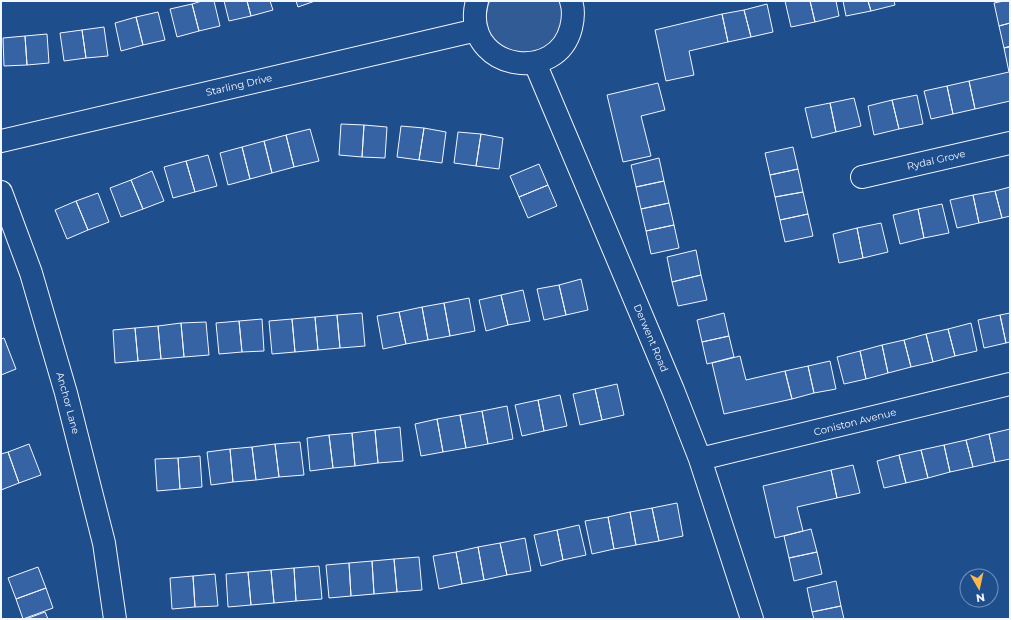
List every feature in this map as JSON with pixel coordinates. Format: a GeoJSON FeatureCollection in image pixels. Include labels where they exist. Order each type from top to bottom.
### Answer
{"type":"FeatureCollection","features":[{"type":"Feature","properties":{"kind":"street"},"geometry":{"type":"LineString","coordinates":[[477,1],[474,14],[477,30],[483,43],[493,54],[506,61],[520,64],[535,63],[549,57],[561,48],[569,35],[577,2]]}},
{"type":"Feature","properties":{"kind":"street","name":"Starling Drive"},"geometry":{"type":"LineString","coordinates":[[1,141],[477,30]]}},
{"type":"Feature","properties":{"kind":"street","name":"Derwent Road"},"geometry":{"type":"LineString","coordinates":[[535,63],[673,390],[700,459],[752,619]]}},
{"type":"Feature","properties":{"kind":"street","name":"Rydal Grove"},"geometry":{"type":"LineString","coordinates":[[862,177],[1010,143]]}},
{"type":"Feature","properties":{"kind":"street","name":"Anchor Lane"},"geometry":{"type":"LineString","coordinates":[[1,192],[31,273],[68,401],[104,543],[115,619]]}},
{"type":"Feature","properties":{"kind":"street","name":"Coniston Avenue"},"geometry":{"type":"LineString","coordinates":[[700,459],[1010,384]]}},
{"type":"Feature","properties":{"kind":"shaded area"},"geometry":{"type":"Polygon","coordinates":[[[490,1],[560,1],[563,12],[562,25],[557,37],[549,46],[526,55],[503,48],[494,40],[488,29],[486,17],[490,1]]]}},
{"type":"Feature","properties":{"kind":"building"},"geometry":{"type":"Polygon","coordinates":[[[202,1],[214,1],[220,26],[199,31],[192,4],[202,1]]]}},
{"type":"Feature","properties":{"kind":"building"},"geometry":{"type":"Polygon","coordinates":[[[224,1],[247,1],[251,16],[229,21],[224,1]]]}},
{"type":"Feature","properties":{"kind":"building"},"geometry":{"type":"Polygon","coordinates":[[[247,1],[270,1],[273,10],[251,16],[247,1]]]}},
{"type":"Feature","properties":{"kind":"building"},"geometry":{"type":"Polygon","coordinates":[[[296,1],[315,1],[298,7],[296,1]]]}},
{"type":"Feature","properties":{"kind":"building"},"geometry":{"type":"Polygon","coordinates":[[[785,1],[810,1],[815,22],[791,27],[785,1]]]}},
{"type":"Feature","properties":{"kind":"building"},"geometry":{"type":"Polygon","coordinates":[[[810,1],[836,1],[839,16],[815,22],[810,1]]]}},
{"type":"Feature","properties":{"kind":"building"},"geometry":{"type":"Polygon","coordinates":[[[843,1],[868,1],[871,11],[846,16],[843,1]]]}},
{"type":"Feature","properties":{"kind":"building"},"geometry":{"type":"Polygon","coordinates":[[[868,1],[894,1],[895,5],[871,11],[868,1]]]}},
{"type":"Feature","properties":{"kind":"building"},"geometry":{"type":"Polygon","coordinates":[[[1010,1],[1010,23],[999,26],[994,3],[1010,1]]]}},
{"type":"Feature","properties":{"kind":"building"},"geometry":{"type":"Polygon","coordinates":[[[192,4],[199,31],[177,37],[170,9],[192,4]]]}},
{"type":"Feature","properties":{"kind":"building"},"geometry":{"type":"Polygon","coordinates":[[[767,4],[773,32],[751,37],[744,10],[767,4]]]}},
{"type":"Feature","properties":{"kind":"building"},"geometry":{"type":"Polygon","coordinates":[[[744,10],[751,37],[728,42],[722,14],[744,10]]]}},
{"type":"Feature","properties":{"kind":"building"},"geometry":{"type":"Polygon","coordinates":[[[158,12],[165,40],[143,45],[136,17],[158,12]]]}},
{"type":"Feature","properties":{"kind":"building"},"geometry":{"type":"Polygon","coordinates":[[[722,14],[728,42],[689,51],[694,75],[666,81],[655,30],[722,14]]]}},
{"type":"Feature","properties":{"kind":"building"},"geometry":{"type":"Polygon","coordinates":[[[136,17],[143,45],[121,51],[115,23],[136,17]]]}},
{"type":"Feature","properties":{"kind":"building"},"geometry":{"type":"Polygon","coordinates":[[[1010,23],[1010,47],[1004,48],[999,26],[1010,23]]]}},
{"type":"Feature","properties":{"kind":"building"},"geometry":{"type":"Polygon","coordinates":[[[104,27],[108,56],[86,58],[82,30],[104,27]]]}},
{"type":"Feature","properties":{"kind":"building"},"geometry":{"type":"Polygon","coordinates":[[[82,30],[86,58],[64,61],[60,33],[82,30]]]}},
{"type":"Feature","properties":{"kind":"building"},"geometry":{"type":"Polygon","coordinates":[[[47,34],[49,63],[27,65],[25,36],[47,34]]]}},
{"type":"Feature","properties":{"kind":"building"},"geometry":{"type":"Polygon","coordinates":[[[25,36],[27,65],[4,66],[3,38],[25,36]]]}},
{"type":"Feature","properties":{"kind":"building"},"geometry":{"type":"Polygon","coordinates":[[[1010,46],[1010,101],[975,109],[969,81],[1009,72],[1004,48],[1010,46]]]}},
{"type":"Feature","properties":{"kind":"building"},"geometry":{"type":"Polygon","coordinates":[[[969,81],[975,109],[953,114],[947,86],[969,81]]]}},
{"type":"Feature","properties":{"kind":"building"},"geometry":{"type":"Polygon","coordinates":[[[658,83],[665,110],[641,116],[651,156],[623,162],[607,95],[658,83]]]}},
{"type":"Feature","properties":{"kind":"building"},"geometry":{"type":"Polygon","coordinates":[[[947,86],[953,114],[931,119],[924,91],[947,86]]]}},
{"type":"Feature","properties":{"kind":"building"},"geometry":{"type":"Polygon","coordinates":[[[917,95],[923,124],[899,129],[892,100],[917,95]]]}},
{"type":"Feature","properties":{"kind":"building"},"geometry":{"type":"Polygon","coordinates":[[[854,98],[861,126],[836,132],[830,103],[854,98]]]}},
{"type":"Feature","properties":{"kind":"building"},"geometry":{"type":"Polygon","coordinates":[[[892,100],[899,129],[874,135],[868,106],[892,100]]]}},
{"type":"Feature","properties":{"kind":"building"},"geometry":{"type":"Polygon","coordinates":[[[830,103],[836,132],[812,138],[805,108],[830,103]]]}},
{"type":"Feature","properties":{"kind":"building"},"geometry":{"type":"Polygon","coordinates":[[[341,124],[364,125],[362,157],[339,155],[341,124]]]}},
{"type":"Feature","properties":{"kind":"building"},"geometry":{"type":"Polygon","coordinates":[[[364,125],[387,127],[385,158],[362,157],[364,125]]]}},
{"type":"Feature","properties":{"kind":"building"},"geometry":{"type":"Polygon","coordinates":[[[401,126],[424,128],[419,160],[397,157],[401,126]]]}},
{"type":"Feature","properties":{"kind":"building"},"geometry":{"type":"Polygon","coordinates":[[[424,128],[446,132],[442,163],[419,160],[424,128]]]}},
{"type":"Feature","properties":{"kind":"building"},"geometry":{"type":"Polygon","coordinates":[[[310,129],[319,161],[294,167],[286,135],[310,129]]]}},
{"type":"Feature","properties":{"kind":"building"},"geometry":{"type":"Polygon","coordinates":[[[458,132],[481,134],[476,166],[454,163],[458,132]]]}},
{"type":"Feature","properties":{"kind":"building"},"geometry":{"type":"Polygon","coordinates":[[[481,134],[503,138],[499,169],[476,166],[481,134]]]}},
{"type":"Feature","properties":{"kind":"building"},"geometry":{"type":"Polygon","coordinates":[[[286,135],[294,167],[272,173],[264,141],[286,135]]]}},
{"type":"Feature","properties":{"kind":"building"},"geometry":{"type":"Polygon","coordinates":[[[264,141],[272,173],[250,179],[242,147],[264,141]]]}},
{"type":"Feature","properties":{"kind":"building"},"geometry":{"type":"Polygon","coordinates":[[[242,147],[250,179],[228,185],[220,153],[242,147]]]}},
{"type":"Feature","properties":{"kind":"building"},"geometry":{"type":"Polygon","coordinates":[[[793,147],[798,169],[770,175],[765,153],[793,147]]]}},
{"type":"Feature","properties":{"kind":"building"},"geometry":{"type":"Polygon","coordinates":[[[208,155],[217,186],[195,192],[186,161],[208,155]]]}},
{"type":"Feature","properties":{"kind":"building"},"geometry":{"type":"Polygon","coordinates":[[[659,158],[664,181],[636,187],[631,165],[659,158]]]}},
{"type":"Feature","properties":{"kind":"building"},"geometry":{"type":"Polygon","coordinates":[[[186,161],[195,192],[173,198],[164,167],[186,161]]]}},
{"type":"Feature","properties":{"kind":"building"},"geometry":{"type":"Polygon","coordinates":[[[539,164],[548,185],[519,197],[510,176],[539,164]]]}},
{"type":"Feature","properties":{"kind":"building"},"geometry":{"type":"Polygon","coordinates":[[[798,169],[803,192],[775,197],[770,175],[798,169]]]}},
{"type":"Feature","properties":{"kind":"building"},"geometry":{"type":"Polygon","coordinates":[[[152,171],[164,201],[143,209],[131,180],[152,171]]]}},
{"type":"Feature","properties":{"kind":"building"},"geometry":{"type":"Polygon","coordinates":[[[131,180],[143,209],[121,217],[110,188],[131,180]]]}},
{"type":"Feature","properties":{"kind":"building"},"geometry":{"type":"Polygon","coordinates":[[[664,181],[669,203],[641,209],[636,187],[664,181]]]}},
{"type":"Feature","properties":{"kind":"building"},"geometry":{"type":"Polygon","coordinates":[[[548,185],[557,206],[528,218],[519,197],[548,185]]]}},
{"type":"Feature","properties":{"kind":"building"},"geometry":{"type":"Polygon","coordinates":[[[1010,187],[1010,216],[1002,218],[995,191],[1010,187]]]}},
{"type":"Feature","properties":{"kind":"building"},"geometry":{"type":"Polygon","coordinates":[[[995,191],[1002,218],[979,223],[973,195],[995,191]]]}},
{"type":"Feature","properties":{"kind":"building"},"geometry":{"type":"Polygon","coordinates":[[[803,192],[808,214],[780,220],[775,197],[803,192]]]}},
{"type":"Feature","properties":{"kind":"building"},"geometry":{"type":"Polygon","coordinates":[[[98,193],[109,222],[88,230],[76,201],[98,193]]]}},
{"type":"Feature","properties":{"kind":"building"},"geometry":{"type":"Polygon","coordinates":[[[973,195],[979,223],[957,228],[950,200],[973,195]]]}},
{"type":"Feature","properties":{"kind":"building"},"geometry":{"type":"Polygon","coordinates":[[[76,201],[88,230],[67,239],[55,210],[76,201]]]}},
{"type":"Feature","properties":{"kind":"building"},"geometry":{"type":"Polygon","coordinates":[[[669,203],[674,225],[646,231],[641,209],[669,203]]]}},
{"type":"Feature","properties":{"kind":"building"},"geometry":{"type":"Polygon","coordinates":[[[942,204],[949,233],[924,238],[918,209],[942,204]]]}},
{"type":"Feature","properties":{"kind":"building"},"geometry":{"type":"Polygon","coordinates":[[[918,209],[924,238],[900,244],[893,215],[918,209]]]}},
{"type":"Feature","properties":{"kind":"building"},"geometry":{"type":"Polygon","coordinates":[[[808,214],[813,236],[785,242],[780,220],[808,214]]]}},
{"type":"Feature","properties":{"kind":"building"},"geometry":{"type":"Polygon","coordinates":[[[881,223],[888,252],[863,258],[857,228],[881,223]]]}},
{"type":"Feature","properties":{"kind":"building"},"geometry":{"type":"Polygon","coordinates":[[[674,225],[679,248],[651,254],[646,231],[674,225]]]}},
{"type":"Feature","properties":{"kind":"building"},"geometry":{"type":"Polygon","coordinates":[[[857,228],[863,258],[839,263],[833,234],[857,228]]]}},
{"type":"Feature","properties":{"kind":"building"},"geometry":{"type":"Polygon","coordinates":[[[696,250],[701,275],[672,282],[667,257],[696,250]]]}},
{"type":"Feature","properties":{"kind":"building"},"geometry":{"type":"Polygon","coordinates":[[[701,275],[707,300],[678,306],[672,282],[701,275]]]}},
{"type":"Feature","properties":{"kind":"building"},"geometry":{"type":"Polygon","coordinates":[[[581,279],[588,310],[566,315],[559,285],[581,279]]]}},
{"type":"Feature","properties":{"kind":"building"},"geometry":{"type":"Polygon","coordinates":[[[559,285],[566,315],[544,320],[537,289],[559,285]]]}},
{"type":"Feature","properties":{"kind":"building"},"geometry":{"type":"Polygon","coordinates":[[[523,290],[530,321],[508,325],[501,295],[523,290]]]}},
{"type":"Feature","properties":{"kind":"building"},"geometry":{"type":"Polygon","coordinates":[[[501,295],[508,325],[486,331],[479,300],[501,295]]]}},
{"type":"Feature","properties":{"kind":"building"},"geometry":{"type":"Polygon","coordinates":[[[469,298],[475,331],[450,336],[444,303],[469,298]]]}},
{"type":"Feature","properties":{"kind":"building"},"geometry":{"type":"Polygon","coordinates":[[[444,303],[450,336],[428,340],[422,307],[444,303]]]}},
{"type":"Feature","properties":{"kind":"building"},"geometry":{"type":"Polygon","coordinates":[[[422,307],[428,340],[406,344],[399,312],[422,307]]]}},
{"type":"Feature","properties":{"kind":"building"},"geometry":{"type":"Polygon","coordinates":[[[399,312],[406,344],[383,349],[377,316],[399,312]]]}},
{"type":"Feature","properties":{"kind":"building"},"geometry":{"type":"Polygon","coordinates":[[[362,313],[365,346],[340,348],[337,315],[362,313]]]}},
{"type":"Feature","properties":{"kind":"building"},"geometry":{"type":"Polygon","coordinates":[[[724,313],[729,336],[702,342],[697,320],[724,313]]]}},
{"type":"Feature","properties":{"kind":"building"},"geometry":{"type":"Polygon","coordinates":[[[1010,313],[1010,342],[1006,343],[1000,315],[1010,313]]]}},
{"type":"Feature","properties":{"kind":"building"},"geometry":{"type":"Polygon","coordinates":[[[337,315],[340,348],[318,350],[315,317],[337,315]]]}},
{"type":"Feature","properties":{"kind":"building"},"geometry":{"type":"Polygon","coordinates":[[[1000,315],[1006,343],[984,348],[978,320],[1000,315]]]}},
{"type":"Feature","properties":{"kind":"building"},"geometry":{"type":"Polygon","coordinates":[[[315,317],[318,350],[295,352],[292,319],[315,317]]]}},
{"type":"Feature","properties":{"kind":"building"},"geometry":{"type":"Polygon","coordinates":[[[262,319],[264,351],[242,352],[239,321],[262,319]]]}},
{"type":"Feature","properties":{"kind":"building"},"geometry":{"type":"Polygon","coordinates":[[[292,319],[295,352],[272,354],[269,321],[292,319]]]}},
{"type":"Feature","properties":{"kind":"building"},"geometry":{"type":"Polygon","coordinates":[[[239,321],[242,352],[219,354],[216,323],[239,321]]]}},
{"type":"Feature","properties":{"kind":"building"},"geometry":{"type":"Polygon","coordinates":[[[206,322],[209,355],[184,357],[181,323],[206,322]]]}},
{"type":"Feature","properties":{"kind":"building"},"geometry":{"type":"Polygon","coordinates":[[[181,323],[184,357],[161,359],[158,326],[181,323]]]}},
{"type":"Feature","properties":{"kind":"building"},"geometry":{"type":"Polygon","coordinates":[[[971,323],[977,351],[955,356],[948,329],[971,323]]]}},
{"type":"Feature","properties":{"kind":"building"},"geometry":{"type":"Polygon","coordinates":[[[158,326],[161,359],[138,361],[135,328],[158,326]]]}},
{"type":"Feature","properties":{"kind":"building"},"geometry":{"type":"Polygon","coordinates":[[[135,328],[138,361],[115,363],[113,330],[135,328]]]}},
{"type":"Feature","properties":{"kind":"building"},"geometry":{"type":"Polygon","coordinates":[[[948,329],[955,356],[933,362],[926,334],[948,329]]]}},
{"type":"Feature","properties":{"kind":"building"},"geometry":{"type":"Polygon","coordinates":[[[926,334],[933,362],[911,367],[904,340],[926,334]]]}},
{"type":"Feature","properties":{"kind":"building"},"geometry":{"type":"Polygon","coordinates":[[[729,336],[734,357],[707,364],[702,342],[729,336]]]}},
{"type":"Feature","properties":{"kind":"building"},"geometry":{"type":"Polygon","coordinates":[[[4,338],[16,369],[1,375],[1,339],[4,338]]]}},
{"type":"Feature","properties":{"kind":"building"},"geometry":{"type":"Polygon","coordinates":[[[904,340],[911,367],[888,373],[882,345],[904,340]]]}},
{"type":"Feature","properties":{"kind":"building"},"geometry":{"type":"Polygon","coordinates":[[[882,345],[888,373],[866,379],[860,351],[882,345]]]}},
{"type":"Feature","properties":{"kind":"building"},"geometry":{"type":"Polygon","coordinates":[[[860,351],[866,379],[844,384],[837,357],[860,351]]]}},
{"type":"Feature","properties":{"kind":"building"},"geometry":{"type":"Polygon","coordinates":[[[740,356],[746,380],[785,371],[792,399],[724,414],[712,363],[740,356]]]}},
{"type":"Feature","properties":{"kind":"building"},"geometry":{"type":"Polygon","coordinates":[[[830,361],[836,389],[814,393],[808,366],[830,361]]]}},
{"type":"Feature","properties":{"kind":"building"},"geometry":{"type":"Polygon","coordinates":[[[808,366],[814,393],[792,399],[785,371],[808,366]]]}},
{"type":"Feature","properties":{"kind":"building"},"geometry":{"type":"Polygon","coordinates":[[[617,384],[624,415],[602,420],[595,389],[617,384]]]}},
{"type":"Feature","properties":{"kind":"building"},"geometry":{"type":"Polygon","coordinates":[[[595,389],[602,420],[580,425],[573,394],[595,389]]]}},
{"type":"Feature","properties":{"kind":"building"},"geometry":{"type":"Polygon","coordinates":[[[560,395],[567,426],[544,431],[538,400],[560,395]]]}},
{"type":"Feature","properties":{"kind":"building"},"geometry":{"type":"Polygon","coordinates":[[[538,400],[544,431],[522,436],[515,405],[538,400]]]}},
{"type":"Feature","properties":{"kind":"building"},"geometry":{"type":"Polygon","coordinates":[[[507,406],[513,439],[488,444],[482,411],[507,406]]]}},
{"type":"Feature","properties":{"kind":"building"},"geometry":{"type":"Polygon","coordinates":[[[482,411],[488,444],[466,448],[460,415],[482,411]]]}},
{"type":"Feature","properties":{"kind":"building"},"geometry":{"type":"Polygon","coordinates":[[[460,415],[466,448],[443,452],[437,419],[460,415]]]}},
{"type":"Feature","properties":{"kind":"building"},"geometry":{"type":"Polygon","coordinates":[[[437,419],[443,452],[421,456],[415,424],[437,419]]]}},
{"type":"Feature","properties":{"kind":"building"},"geometry":{"type":"Polygon","coordinates":[[[400,427],[403,461],[378,463],[375,430],[400,427]]]}},
{"type":"Feature","properties":{"kind":"building"},"geometry":{"type":"Polygon","coordinates":[[[1010,429],[1010,459],[995,462],[989,434],[1010,429]]]}},
{"type":"Feature","properties":{"kind":"building"},"geometry":{"type":"Polygon","coordinates":[[[375,430],[378,463],[355,466],[352,433],[375,430]]]}},
{"type":"Feature","properties":{"kind":"building"},"geometry":{"type":"Polygon","coordinates":[[[352,433],[355,466],[333,468],[329,435],[352,433]]]}},
{"type":"Feature","properties":{"kind":"building"},"geometry":{"type":"Polygon","coordinates":[[[989,434],[995,462],[973,467],[966,440],[989,434]]]}},
{"type":"Feature","properties":{"kind":"building"},"geometry":{"type":"Polygon","coordinates":[[[329,435],[333,468],[310,471],[307,438],[329,435]]]}},
{"type":"Feature","properties":{"kind":"building"},"geometry":{"type":"Polygon","coordinates":[[[966,440],[973,467],[950,472],[944,445],[966,440]]]}},
{"type":"Feature","properties":{"kind":"building"},"geometry":{"type":"Polygon","coordinates":[[[300,442],[304,475],[279,477],[275,444],[300,442]]]}},
{"type":"Feature","properties":{"kind":"building"},"geometry":{"type":"Polygon","coordinates":[[[29,444],[41,475],[19,483],[8,452],[29,444]]]}},
{"type":"Feature","properties":{"kind":"building"},"geometry":{"type":"Polygon","coordinates":[[[275,444],[279,477],[256,480],[252,447],[275,444]]]}},
{"type":"Feature","properties":{"kind":"building"},"geometry":{"type":"Polygon","coordinates":[[[944,445],[950,472],[928,478],[921,450],[944,445]]]}},
{"type":"Feature","properties":{"kind":"building"},"geometry":{"type":"Polygon","coordinates":[[[252,447],[256,480],[233,482],[230,449],[252,447]]]}},
{"type":"Feature","properties":{"kind":"building"},"geometry":{"type":"Polygon","coordinates":[[[230,449],[233,482],[211,485],[207,452],[230,449]]]}},
{"type":"Feature","properties":{"kind":"building"},"geometry":{"type":"Polygon","coordinates":[[[921,450],[928,478],[906,483],[899,455],[921,450]]]}},
{"type":"Feature","properties":{"kind":"building"},"geometry":{"type":"Polygon","coordinates":[[[8,452],[19,483],[1,490],[1,454],[8,452]]]}},
{"type":"Feature","properties":{"kind":"building"},"geometry":{"type":"Polygon","coordinates":[[[899,455],[906,483],[884,488],[877,461],[899,455]]]}},
{"type":"Feature","properties":{"kind":"building"},"geometry":{"type":"Polygon","coordinates":[[[200,456],[202,487],[180,489],[178,458],[200,456]]]}},
{"type":"Feature","properties":{"kind":"building"},"geometry":{"type":"Polygon","coordinates":[[[178,458],[180,489],[157,491],[155,459],[178,458]]]}},
{"type":"Feature","properties":{"kind":"building"},"geometry":{"type":"Polygon","coordinates":[[[853,465],[860,493],[837,498],[831,470],[853,465]]]}},
{"type":"Feature","properties":{"kind":"building"},"geometry":{"type":"Polygon","coordinates":[[[831,470],[837,498],[797,507],[803,531],[775,538],[763,486],[831,470]]]}},
{"type":"Feature","properties":{"kind":"building"},"geometry":{"type":"Polygon","coordinates":[[[677,503],[683,536],[659,541],[652,508],[677,503]]]}},
{"type":"Feature","properties":{"kind":"building"},"geometry":{"type":"Polygon","coordinates":[[[652,508],[659,541],[636,545],[630,512],[652,508]]]}},
{"type":"Feature","properties":{"kind":"building"},"geometry":{"type":"Polygon","coordinates":[[[630,512],[636,545],[614,549],[608,517],[630,512]]]}},
{"type":"Feature","properties":{"kind":"building"},"geometry":{"type":"Polygon","coordinates":[[[608,517],[614,549],[592,554],[585,521],[608,517]]]}},
{"type":"Feature","properties":{"kind":"building"},"geometry":{"type":"Polygon","coordinates":[[[579,525],[586,555],[563,560],[557,530],[579,525]]]}},
{"type":"Feature","properties":{"kind":"building"},"geometry":{"type":"Polygon","coordinates":[[[811,529],[817,552],[789,558],[784,536],[811,529]]]}},
{"type":"Feature","properties":{"kind":"building"},"geometry":{"type":"Polygon","coordinates":[[[557,530],[563,560],[541,566],[534,535],[557,530]]]}},
{"type":"Feature","properties":{"kind":"building"},"geometry":{"type":"Polygon","coordinates":[[[525,538],[531,571],[507,575],[500,543],[525,538]]]}},
{"type":"Feature","properties":{"kind":"building"},"geometry":{"type":"Polygon","coordinates":[[[500,543],[507,575],[484,580],[478,547],[500,543]]]}},
{"type":"Feature","properties":{"kind":"building"},"geometry":{"type":"Polygon","coordinates":[[[478,547],[484,580],[462,584],[456,552],[478,547]]]}},
{"type":"Feature","properties":{"kind":"building"},"geometry":{"type":"Polygon","coordinates":[[[456,552],[462,584],[439,589],[433,556],[456,552]]]}},
{"type":"Feature","properties":{"kind":"building"},"geometry":{"type":"Polygon","coordinates":[[[817,552],[822,574],[794,581],[789,558],[817,552]]]}},
{"type":"Feature","properties":{"kind":"building"},"geometry":{"type":"Polygon","coordinates":[[[419,557],[422,590],[397,592],[394,559],[419,557]]]}},
{"type":"Feature","properties":{"kind":"building"},"geometry":{"type":"Polygon","coordinates":[[[394,559],[397,592],[374,594],[372,561],[394,559]]]}},
{"type":"Feature","properties":{"kind":"building"},"geometry":{"type":"Polygon","coordinates":[[[372,561],[374,594],[351,596],[349,563],[372,561]]]}},
{"type":"Feature","properties":{"kind":"building"},"geometry":{"type":"Polygon","coordinates":[[[349,563],[351,596],[329,598],[326,565],[349,563]]]}},
{"type":"Feature","properties":{"kind":"building"},"geometry":{"type":"Polygon","coordinates":[[[319,566],[322,599],[296,601],[294,568],[319,566]]]}},
{"type":"Feature","properties":{"kind":"building"},"geometry":{"type":"Polygon","coordinates":[[[38,567],[46,588],[16,599],[8,578],[38,567]]]}},
{"type":"Feature","properties":{"kind":"building"},"geometry":{"type":"Polygon","coordinates":[[[294,568],[296,601],[274,603],[271,570],[294,568]]]}},
{"type":"Feature","properties":{"kind":"building"},"geometry":{"type":"Polygon","coordinates":[[[271,570],[274,603],[251,605],[248,572],[271,570]]]}},
{"type":"Feature","properties":{"kind":"building"},"geometry":{"type":"Polygon","coordinates":[[[248,572],[251,605],[228,607],[226,574],[248,572]]]}},
{"type":"Feature","properties":{"kind":"building"},"geometry":{"type":"Polygon","coordinates":[[[215,574],[218,606],[195,607],[193,576],[215,574]]]}},
{"type":"Feature","properties":{"kind":"building"},"geometry":{"type":"Polygon","coordinates":[[[193,576],[195,607],[172,609],[170,578],[193,576]]]}},
{"type":"Feature","properties":{"kind":"building"},"geometry":{"type":"Polygon","coordinates":[[[836,581],[841,606],[812,612],[807,588],[836,581]]]}},
{"type":"Feature","properties":{"kind":"building"},"geometry":{"type":"Polygon","coordinates":[[[46,588],[53,608],[23,619],[16,599],[46,588]]]}},
{"type":"Feature","properties":{"kind":"building"},"geometry":{"type":"Polygon","coordinates":[[[841,606],[844,619],[814,619],[812,612],[841,606]]]}},
{"type":"Feature","properties":{"kind":"building"},"geometry":{"type":"Polygon","coordinates":[[[45,612],[48,619],[26,619],[45,612]]]}}]}
